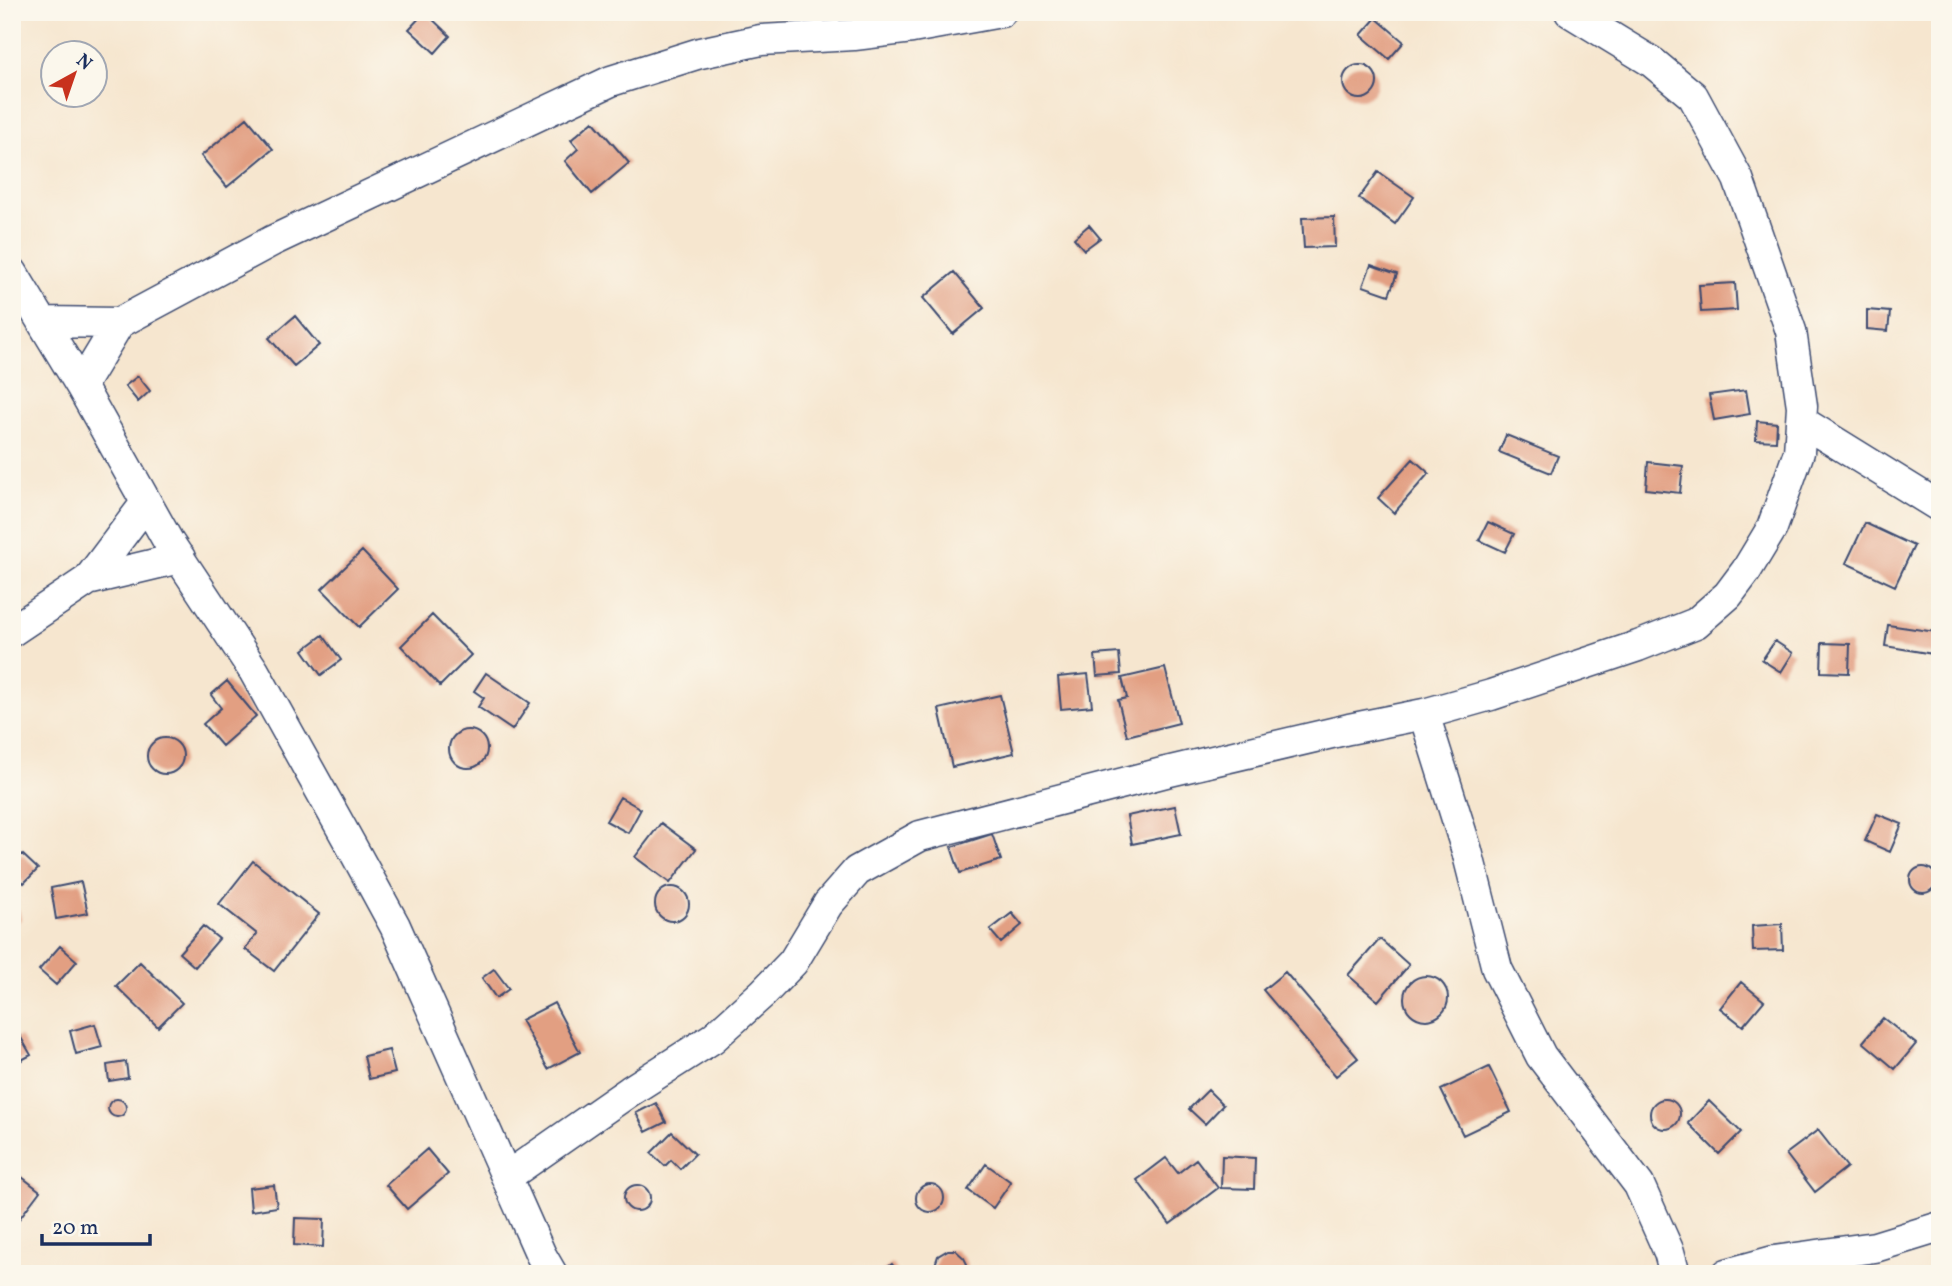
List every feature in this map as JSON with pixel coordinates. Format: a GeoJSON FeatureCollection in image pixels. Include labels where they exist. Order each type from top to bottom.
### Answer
{"type":"FeatureCollection","features":[{"type":"Feature","properties":{"kind":"street"},"geometry":{"type":"LineString","coordinates":[[43,322],[119,323],[272,241],[611,80],[700,53],[761,40],[854,35],[1001,12]]}},
{"type":"Feature","properties":{"kind":"street"},"geometry":{"type":"LineString","coordinates":[[508,1176],[713,1038],[793,962],[828,904],[857,871],[920,836],[1166,772],[1491,695],[1638,646],[1696,623],[1728,595],[1772,528],[1799,452],[1802,405],[1791,331],[1738,179],[1693,96],[1652,62],[1570,12]]}},
{"type":"Feature","properties":{"kind":"street"},"geometry":{"type":"LineString","coordinates":[[12,272],[81,386],[146,503],[254,671],[394,926],[541,1255],[552,1274]]}},
{"type":"Feature","properties":{"kind":"street"},"geometry":{"type":"LineString","coordinates":[[81,386],[119,323]]}},
{"type":"Feature","properties":{"kind":"street"},"geometry":{"type":"LineString","coordinates":[[1801,421],[1940,507]]}},
{"type":"Feature","properties":{"kind":"street"},"geometry":{"type":"LineString","coordinates":[[12,631],[88,580],[146,503]]}},
{"type":"Feature","properties":{"kind":"street"},"geometry":{"type":"LineString","coordinates":[[88,580],[180,558]]}},
{"type":"Feature","properties":{"kind":"street"},"geometry":{"type":"LineString","coordinates":[[1424,713],[1467,851],[1497,969],[1541,1056],[1639,1185],[1669,1252],[1675,1274]]}},
{"type":"Feature","properties":{"kind":"street"},"geometry":{"type":"LineString","coordinates":[[1727,1274],[1774,1261],[1875,1247],[1940,1227]]}},
{"type":"Feature","properties":{"kind":"building"},"geometry":{"type":"Polygon","coordinates":[[[425,12],[450,36],[435,53],[409,29],[425,12]]]}},
{"type":"Feature","properties":{"kind":"building"},"geometry":{"type":"Polygon","coordinates":[[[1376,18],[1404,42],[1389,59],[1361,35],[1376,18]]]}},
{"type":"Feature","properties":{"kind":"building"},"geometry":{"type":"Polygon","coordinates":[[[1360,65],[1372,70],[1377,82],[1372,94],[1360,99],[1348,94],[1343,82],[1348,70],[1360,65]]]}},
{"type":"Feature","properties":{"kind":"building"},"geometry":{"type":"Polygon","coordinates":[[[247,118],[273,149],[227,187],[201,156],[247,118]]]}},
{"type":"Feature","properties":{"kind":"building"},"geometry":{"type":"Polygon","coordinates":[[[593,121],[629,163],[592,194],[565,161],[578,149],[571,140],[593,121]]]}},
{"type":"Feature","properties":{"kind":"building"},"geometry":{"type":"Polygon","coordinates":[[[1378,172],[1414,197],[1395,224],[1359,198],[1378,172]]]}},
{"type":"Feature","properties":{"kind":"building"},"geometry":{"type":"Polygon","coordinates":[[[1334,217],[1335,247],[1304,248],[1302,218],[1334,217]]]}},
{"type":"Feature","properties":{"kind":"building"},"geometry":{"type":"Polygon","coordinates":[[[1089,225],[1100,238],[1084,250],[1074,238],[1089,225]]]}},
{"type":"Feature","properties":{"kind":"building"},"geometry":{"type":"Polygon","coordinates":[[[1371,265],[1397,274],[1389,295],[1363,286],[1371,265]]]}},
{"type":"Feature","properties":{"kind":"building"},"geometry":{"type":"Polygon","coordinates":[[[954,272],[984,308],[953,334],[923,298],[954,272]]]}},
{"type":"Feature","properties":{"kind":"building"},"geometry":{"type":"Polygon","coordinates":[[[1735,283],[1737,310],[1701,312],[1699,285],[1735,283]]]}},
{"type":"Feature","properties":{"kind":"building"},"geometry":{"type":"Polygon","coordinates":[[[1867,310],[1890,312],[1888,331],[1867,329],[1867,310]]]}},
{"type":"Feature","properties":{"kind":"building"},"geometry":{"type":"Polygon","coordinates":[[[295,316],[319,345],[294,366],[269,338],[295,316]]]}},
{"type":"Feature","properties":{"kind":"building"},"geometry":{"type":"Polygon","coordinates":[[[138,376],[150,391],[138,402],[125,386],[138,376]]]}},
{"type":"Feature","properties":{"kind":"building"},"geometry":{"type":"Polygon","coordinates":[[[1746,390],[1750,414],[1714,420],[1709,395],[1746,390]]]}},
{"type":"Feature","properties":{"kind":"building"},"geometry":{"type":"Polygon","coordinates":[[[1757,421],[1777,423],[1776,441],[1756,440],[1757,421]]]}},
{"type":"Feature","properties":{"kind":"building"},"geometry":{"type":"Polygon","coordinates":[[[1506,435],[1558,456],[1551,473],[1499,452],[1506,435]]]}},
{"type":"Feature","properties":{"kind":"building"},"geometry":{"type":"Polygon","coordinates":[[[1413,459],[1429,473],[1394,513],[1378,498],[1413,459]]]}},
{"type":"Feature","properties":{"kind":"building"},"geometry":{"type":"Polygon","coordinates":[[[1648,462],[1683,466],[1680,493],[1646,489],[1648,462]]]}},
{"type":"Feature","properties":{"kind":"building"},"geometry":{"type":"Polygon","coordinates":[[[1488,522],[1514,534],[1505,552],[1479,540],[1488,522]]]}},
{"type":"Feature","properties":{"kind":"building"},"geometry":{"type":"Polygon","coordinates":[[[1865,523],[1914,546],[1895,586],[1846,563],[1865,523]]]}},
{"type":"Feature","properties":{"kind":"building"},"geometry":{"type":"Polygon","coordinates":[[[362,551],[398,589],[359,627],[322,589],[362,551]]]}},
{"type":"Feature","properties":{"kind":"building"},"geometry":{"type":"Polygon","coordinates":[[[432,615],[471,655],[440,686],[401,646],[432,615]]]}},
{"type":"Feature","properties":{"kind":"building"},"geometry":{"type":"Polygon","coordinates":[[[1888,625],[1936,632],[1933,654],[1885,646],[1888,625]]]}},
{"type":"Feature","properties":{"kind":"building"},"geometry":{"type":"Polygon","coordinates":[[[323,635],[341,660],[321,675],[303,650],[323,635]]]}},
{"type":"Feature","properties":{"kind":"building"},"geometry":{"type":"Polygon","coordinates":[[[1775,641],[1793,653],[1781,672],[1762,660],[1775,641]]]}},
{"type":"Feature","properties":{"kind":"building"},"geometry":{"type":"Polygon","coordinates":[[[1822,643],[1850,644],[1849,673],[1821,672],[1822,643]]]}},
{"type":"Feature","properties":{"kind":"building"},"geometry":{"type":"Polygon","coordinates":[[[1119,653],[1121,674],[1097,676],[1095,655],[1119,653]]]}},
{"type":"Feature","properties":{"kind":"building"},"geometry":{"type":"Polygon","coordinates":[[[1165,668],[1179,723],[1127,736],[1118,700],[1127,698],[1122,678],[1165,668]]]}},
{"type":"Feature","properties":{"kind":"building"},"geometry":{"type":"Polygon","coordinates":[[[486,673],[530,703],[512,730],[478,707],[484,698],[474,691],[486,673]]]}},
{"type":"Feature","properties":{"kind":"building"},"geometry":{"type":"Polygon","coordinates":[[[1088,674],[1092,706],[1061,709],[1058,677],[1088,674]]]}},
{"type":"Feature","properties":{"kind":"building"},"geometry":{"type":"Polygon","coordinates":[[[227,681],[256,716],[222,746],[203,724],[221,708],[211,695],[227,681]]]}},
{"type":"Feature","properties":{"kind":"building"},"geometry":{"type":"Polygon","coordinates":[[[1000,695],[1014,753],[952,767],[939,709],[1000,695]]]}},
{"type":"Feature","properties":{"kind":"building"},"geometry":{"type":"Polygon","coordinates":[[[468,730],[481,736],[487,749],[481,762],[468,768],[455,762],[449,749],[455,736],[468,730]]]}},
{"type":"Feature","properties":{"kind":"building"},"geometry":{"type":"Polygon","coordinates":[[[165,738],[178,743],[183,756],[178,769],[165,774],[152,769],[147,756],[152,743],[165,738]]]}},
{"type":"Feature","properties":{"kind":"building"},"geometry":{"type":"Polygon","coordinates":[[[620,797],[641,809],[628,833],[606,821],[620,797]]]}},
{"type":"Feature","properties":{"kind":"building"},"geometry":{"type":"Polygon","coordinates":[[[1175,806],[1181,834],[1132,844],[1127,816],[1175,806]]]}},
{"type":"Feature","properties":{"kind":"building"},"geometry":{"type":"Polygon","coordinates":[[[1877,814],[1902,824],[1890,852],[1865,841],[1877,814]]]}},
{"type":"Feature","properties":{"kind":"building"},"geometry":{"type":"Polygon","coordinates":[[[661,823],[696,849],[670,883],[635,857],[661,823]]]}},
{"type":"Feature","properties":{"kind":"building"},"geometry":{"type":"Polygon","coordinates":[[[992,834],[1001,860],[960,873],[951,847],[992,834]]]}},
{"type":"Feature","properties":{"kind":"building"},"geometry":{"type":"Polygon","coordinates":[[[22,854],[38,869],[24,883],[12,872],[12,863],[22,854]]]}},
{"type":"Feature","properties":{"kind":"building"},"geometry":{"type":"Polygon","coordinates":[[[253,861],[319,914],[274,971],[245,949],[257,934],[219,904],[253,861]]]}},
{"type":"Feature","properties":{"kind":"building"},"geometry":{"type":"Polygon","coordinates":[[[1923,867],[1932,871],[1936,880],[1932,889],[1923,893],[1914,889],[1910,880],[1914,871],[1923,867]]]}},
{"type":"Feature","properties":{"kind":"building"},"geometry":{"type":"Polygon","coordinates":[[[81,882],[88,913],[56,919],[51,888],[81,882]]]}},
{"type":"Feature","properties":{"kind":"building"},"geometry":{"type":"Polygon","coordinates":[[[672,887],[684,892],[689,904],[684,916],[672,921],[660,916],[655,904],[660,892],[672,887]]]}},
{"type":"Feature","properties":{"kind":"building"},"geometry":{"type":"Polygon","coordinates":[[[12,905],[19,910],[21,919],[12,929],[12,905]]]}},
{"type":"Feature","properties":{"kind":"building"},"geometry":{"type":"Polygon","coordinates":[[[1012,913],[1022,925],[1001,943],[990,930],[1012,913]]]}},
{"type":"Feature","properties":{"kind":"building"},"geometry":{"type":"Polygon","coordinates":[[[1782,924],[1783,950],[1753,951],[1752,926],[1782,924]]]}},
{"type":"Feature","properties":{"kind":"building"},"geometry":{"type":"Polygon","coordinates":[[[203,926],[219,939],[195,967],[179,953],[203,926]]]}},
{"type":"Feature","properties":{"kind":"building"},"geometry":{"type":"Polygon","coordinates":[[[1380,939],[1409,965],[1378,1001],[1348,975],[1380,939]]]}},
{"type":"Feature","properties":{"kind":"building"},"geometry":{"type":"Polygon","coordinates":[[[60,946],[77,961],[56,985],[39,970],[60,946]]]}},
{"type":"Feature","properties":{"kind":"building"},"geometry":{"type":"Polygon","coordinates":[[[140,962],[182,1003],[158,1027],[116,986],[140,962]]]}},
{"type":"Feature","properties":{"kind":"building"},"geometry":{"type":"Polygon","coordinates":[[[494,969],[509,989],[496,998],[482,978],[494,969]]]}},
{"type":"Feature","properties":{"kind":"building"},"geometry":{"type":"Polygon","coordinates":[[[1285,972],[1358,1058],[1336,1076],[1263,990],[1285,972]]]}},
{"type":"Feature","properties":{"kind":"building"},"geometry":{"type":"Polygon","coordinates":[[[1426,976],[1435,977],[1442,982],[1447,989],[1447,1007],[1442,1014],[1435,1019],[1426,1020],[1417,1019],[1410,1014],[1405,1007],[1404,998],[1405,989],[1410,982],[1417,977],[1426,976]]]}},
{"type":"Feature","properties":{"kind":"building"},"geometry":{"type":"Polygon","coordinates":[[[1741,982],[1764,1001],[1743,1026],[1720,1008],[1741,982]]]}},
{"type":"Feature","properties":{"kind":"building"},"geometry":{"type":"Polygon","coordinates":[[[554,1003],[580,1052],[548,1069],[521,1020],[554,1003]]]}},
{"type":"Feature","properties":{"kind":"building"},"geometry":{"type":"Polygon","coordinates":[[[1883,1018],[1916,1044],[1895,1069],[1863,1042],[1883,1018]]]}},
{"type":"Feature","properties":{"kind":"building"},"geometry":{"type":"Polygon","coordinates":[[[95,1024],[102,1047],[76,1054],[70,1031],[95,1024]]]}},
{"type":"Feature","properties":{"kind":"building"},"geometry":{"type":"Polygon","coordinates":[[[20,1036],[31,1055],[12,1065],[12,1040],[20,1036]]]}},
{"type":"Feature","properties":{"kind":"building"},"geometry":{"type":"Polygon","coordinates":[[[389,1050],[395,1073],[369,1079],[364,1056],[389,1050]]]}},
{"type":"Feature","properties":{"kind":"building"},"geometry":{"type":"Polygon","coordinates":[[[126,1062],[128,1078],[109,1081],[107,1065],[126,1062]]]}},
{"type":"Feature","properties":{"kind":"building"},"geometry":{"type":"Polygon","coordinates":[[[1489,1067],[1511,1112],[1463,1135],[1441,1090],[1489,1067]]]}},
{"type":"Feature","properties":{"kind":"building"},"geometry":{"type":"Polygon","coordinates":[[[1208,1090],[1223,1105],[1205,1124],[1189,1109],[1208,1090]]]}},
{"type":"Feature","properties":{"kind":"building"},"geometry":{"type":"Polygon","coordinates":[[[113,1099],[121,1099],[126,1108],[124,1115],[113,1117],[108,1112],[108,1104],[113,1099]]]}},
{"type":"Feature","properties":{"kind":"building"},"geometry":{"type":"Polygon","coordinates":[[[1665,1099],[1671,1100],[1679,1108],[1679,1120],[1671,1128],[1665,1129],[1659,1128],[1651,1120],[1650,1114],[1651,1108],[1659,1100],[1665,1099]]]}},
{"type":"Feature","properties":{"kind":"building"},"geometry":{"type":"Polygon","coordinates":[[[1709,1101],[1741,1132],[1719,1154],[1688,1123],[1709,1101]]]}},
{"type":"Feature","properties":{"kind":"building"},"geometry":{"type":"Polygon","coordinates":[[[656,1103],[666,1122],[646,1132],[636,1113],[656,1103]]]}},
{"type":"Feature","properties":{"kind":"building"},"geometry":{"type":"Polygon","coordinates":[[[1818,1130],[1847,1167],[1815,1192],[1786,1154],[1818,1130]]]}},
{"type":"Feature","properties":{"kind":"building"},"geometry":{"type":"Polygon","coordinates":[[[672,1132],[695,1154],[680,1169],[671,1160],[665,1166],[651,1153],[672,1132]]]}},
{"type":"Feature","properties":{"kind":"building"},"geometry":{"type":"Polygon","coordinates":[[[427,1149],[448,1174],[407,1209],[386,1185],[427,1149]]]}},
{"type":"Feature","properties":{"kind":"building"},"geometry":{"type":"Polygon","coordinates":[[[1222,1156],[1255,1158],[1254,1189],[1221,1188],[1222,1156]]]}},
{"type":"Feature","properties":{"kind":"building"},"geometry":{"type":"Polygon","coordinates":[[[1166,1158],[1178,1173],[1196,1159],[1218,1188],[1170,1224],[1137,1180],[1166,1158]]]}},
{"type":"Feature","properties":{"kind":"building"},"geometry":{"type":"Polygon","coordinates":[[[986,1164],[1011,1182],[993,1208],[968,1190],[986,1164]]]}},
{"type":"Feature","properties":{"kind":"building"},"geometry":{"type":"Polygon","coordinates":[[[18,1174],[40,1191],[16,1223],[12,1221],[12,1181],[18,1174]]]}},
{"type":"Feature","properties":{"kind":"building"},"geometry":{"type":"Polygon","coordinates":[[[930,1184],[940,1188],[944,1198],[940,1208],[930,1212],[920,1208],[916,1198],[920,1188],[930,1184]]]}},
{"type":"Feature","properties":{"kind":"building"},"geometry":{"type":"Polygon","coordinates":[[[274,1185],[277,1207],[251,1211],[249,1188],[274,1185]]]}},
{"type":"Feature","properties":{"kind":"building"},"geometry":{"type":"Polygon","coordinates":[[[637,1185],[646,1189],[650,1198],[646,1207],[637,1211],[628,1207],[624,1198],[628,1189],[637,1185]]]}},
{"type":"Feature","properties":{"kind":"building"},"geometry":{"type":"Polygon","coordinates":[[[295,1218],[324,1219],[323,1247],[294,1245],[295,1218]]]}},
{"type":"Feature","properties":{"kind":"building"},"geometry":{"type":"Polygon","coordinates":[[[948,1250],[955,1250],[964,1258],[967,1264],[964,1274],[937,1274],[934,1268],[938,1256],[948,1250]]]}},
{"type":"Feature","properties":{"kind":"building"},"geometry":{"type":"Polygon","coordinates":[[[892,1264],[900,1274],[879,1274],[892,1264]]]}}]}
